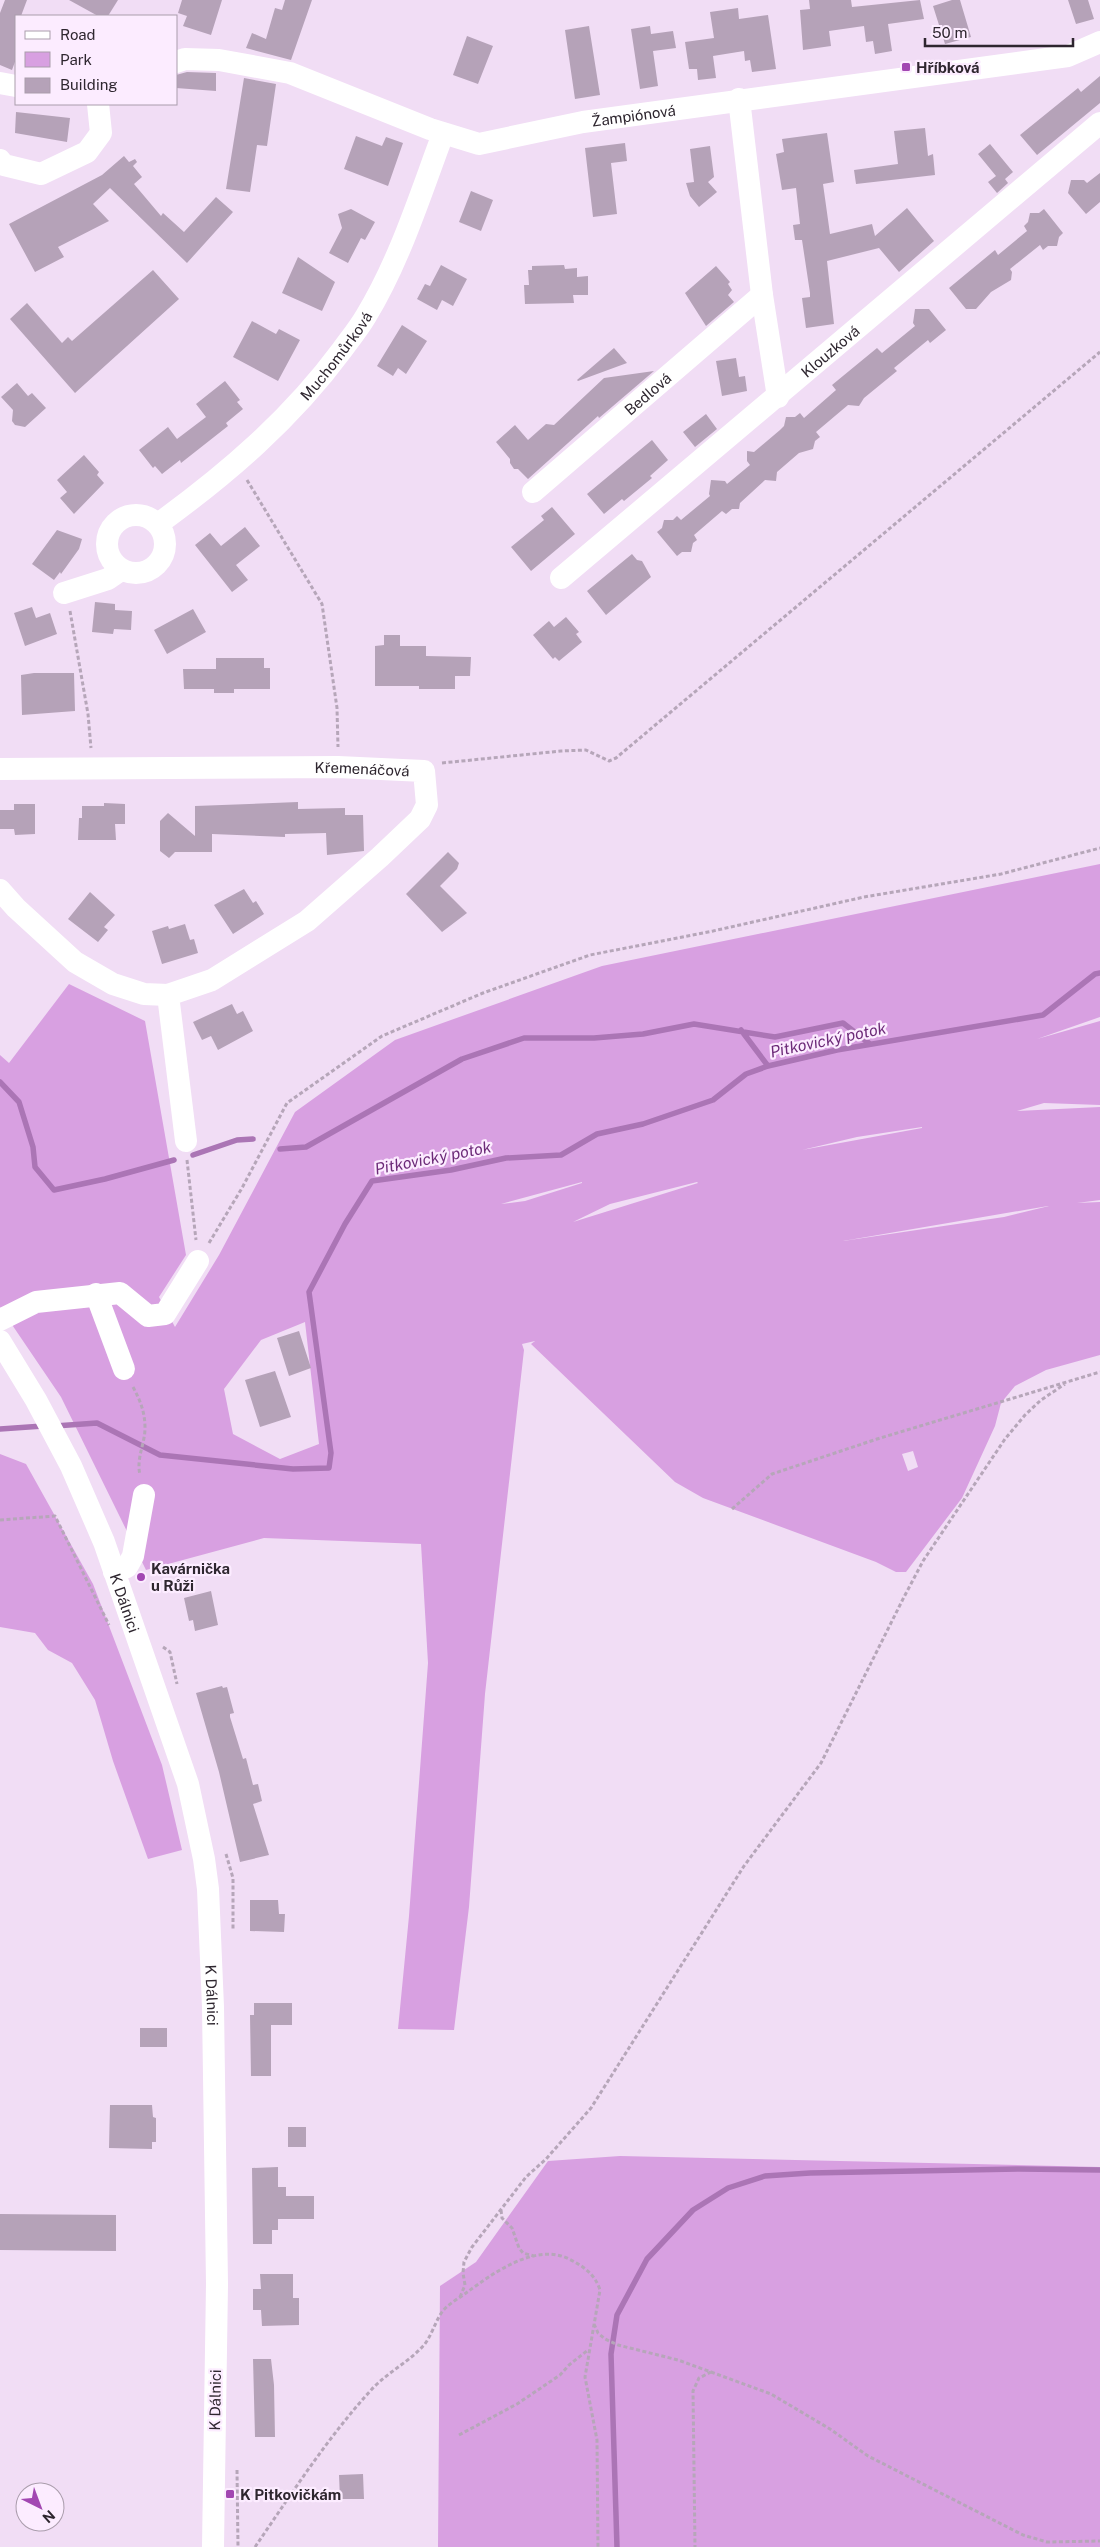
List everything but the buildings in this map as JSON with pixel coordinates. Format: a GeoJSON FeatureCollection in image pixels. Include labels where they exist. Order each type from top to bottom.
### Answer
{"type":"FeatureCollection","features":[{"type":"Feature","properties":{"kind":"street","name":"Žampiónová"},"geometry":{"type":"LineString","coordinates":[[178,62],[219,60],[290,73],[443,134],[479,144],[583,122],[739,99],[1068,56],[1100,42]]}},
{"type":"Feature","properties":{"kind":"street"},"geometry":{"type":"LineString","coordinates":[[1068,56],[1100,53]]}},
{"type":"Feature","properties":{"kind":"street"},"geometry":{"type":"LineString","coordinates":[[0,83],[15,86]]}},
{"type":"Feature","properties":{"kind":"street"},"geometry":{"type":"LineString","coordinates":[[739,99],[762,295],[778,397]]}},
{"type":"Feature","properties":{"kind":"street"},"geometry":{"type":"LineString","coordinates":[[0,160],[4,165],[41,174],[87,152],[101,133],[98,105]]}},
{"type":"Feature","properties":{"kind":"street","name":"Klouzková"},"geometry":{"type":"LineString","coordinates":[[561,578],[778,397],[1100,123]]}},
{"type":"Feature","properties":{"kind":"street","name":"Muchomůrková"},"geometry":{"type":"LineString","coordinates":[[158,524],[237,462],[283,420],[320,379],[366,316],[402,244],[443,134]]}},
{"type":"Feature","properties":{"kind":"street","name":"Bedlová"},"geometry":{"type":"LineString","coordinates":[[533,492],[762,295]]}},
{"type":"Feature","properties":{"kind":"street"},"geometry":{"type":"LineString","coordinates":[[132,515],[146,516],[158,524],[165,537],[165,550],[159,563],[148,572],[134,574],[121,570],[110,559],[106,546],[109,532],[118,521],[132,515]]}},
{"type":"Feature","properties":{"kind":"street"},"geometry":{"type":"LineString","coordinates":[[65,593],[108,579],[121,570]]}},
{"type":"Feature","properties":{"kind":"street","name":"Křemenáčová"},"geometry":{"type":"LineString","coordinates":[[0,769],[338,767],[424,770],[427,805],[420,819],[307,921],[212,980],[168,995],[144,994],[113,984],[76,962],[16,908],[0,890]]}},
{"type":"Feature","properties":{"kind":"street"},"geometry":{"type":"LineString","coordinates":[[168,995],[186,1141]]}},
{"type":"Feature","properties":{"kind":"street"},"geometry":{"type":"LineString","coordinates":[[0,1320],[36,1302],[96,1294],[120,1293],[148,1316],[166,1314],[198,1261]]}},
{"type":"Feature","properties":{"kind":"street"},"geometry":{"type":"LineString","coordinates":[[96,1294],[124,1369]]}},
{"type":"Feature","properties":{"kind":"street","name":"K Dálnici"},"geometry":{"type":"LineString","coordinates":[[0,1341],[36,1400],[71,1466],[114,1572],[188,1784],[208,1890],[213,2007],[216,2284],[213,2547]]}},
{"type":"Feature","properties":{"kind":"street"},"geometry":{"type":"LineString","coordinates":[[114,1572],[127,1567],[133,1556],[144,1495]]}},
{"type":"Feature","properties":{"kind":"path"},"geometry":{"type":"LineString","coordinates":[[424,770],[442,763],[561,751],[586,750],[609,761],[616,758],[1100,352]]}},
{"type":"Feature","properties":{"kind":"path"},"geometry":{"type":"LineString","coordinates":[[237,462],[322,604],[337,708],[338,767]]}},
{"type":"Feature","properties":{"kind":"path"},"geometry":{"type":"LineString","coordinates":[[65,593],[88,714],[93,769]]}},
{"type":"Feature","properties":{"kind":"path"},"geometry":{"type":"LineString","coordinates":[[198,1261],[242,1188],[287,1104],[382,1036],[483,993],[590,954],[713,931],[864,897],[1002,874],[1100,848]]}},
{"type":"Feature","properties":{"kind":"path"},"geometry":{"type":"LineString","coordinates":[[186,1141],[198,1261]]}},
{"type":"Feature","properties":{"kind":"path"},"geometry":{"type":"LineString","coordinates":[[732,1509],[772,1474],[877,1439],[1100,1372]]}},
{"type":"Feature","properties":{"kind":"path"},"geometry":{"type":"LineString","coordinates":[[460,2297],[465,2285],[463,2268],[467,2255],[526,2176],[546,2159],[591,2108],[744,1866],[821,1763],[924,1561],[1005,1439],[1041,1400],[1065,1384]]}},
{"type":"Feature","properties":{"kind":"path"},"geometry":{"type":"LineString","coordinates":[[138,1465],[145,1429],[142,1406]]}},
{"type":"Feature","properties":{"kind":"path"},"geometry":{"type":"LineString","coordinates":[[0,1520],[55,1516],[111,1629],[137,1638]]}},
{"type":"Feature","properties":{"kind":"path"},"geometry":{"type":"LineString","coordinates":[[501,2209],[502,2218],[512,2228],[523,2253],[534,2256],[562,2256],[590,2273],[598,2282],[600,2290],[588,2350],[585,2377],[597,2440],[598,2547]]}},
{"type":"Feature","properties":{"kind":"path"},"geometry":{"type":"LineString","coordinates":[[255,2547],[306,2473],[372,2389],[390,2371],[425,2344],[442,2312],[460,2297],[508,2266],[534,2256]]}},
{"type":"Feature","properties":{"kind":"path"},"geometry":{"type":"LineString","coordinates":[[593,2323],[598,2333],[618,2345],[669,2357],[771,2394],[830,2429],[868,2456],[1022,2535],[1047,2542],[1100,2541]]}},
{"type":"Feature","properties":{"kind":"path"},"geometry":{"type":"LineString","coordinates":[[459,2435],[517,2404],[560,2375],[569,2364],[588,2350]]}},
{"type":"Feature","properties":{"kind":"path"},"geometry":{"type":"LineString","coordinates":[[695,2547],[693,2391],[699,2378],[711,2372]]}},
{"type":"Feature","properties":{"kind":"green space"},"geometry":{"type":"Polygon","coordinates":[[[1100,864],[1100,1017],[1037,1039],[1100,1021],[1100,1105],[1044,1103],[1017,1111],[1100,1107],[1100,1200],[1077,1203],[1100,1202],[1100,1355],[1046,1370],[1015,1386],[1001,1403],[995,1426],[962,1498],[906,1572],[896,1572],[876,1562],[703,1498],[675,1482],[531,1344],[535,1341],[522,1344],[524,1350],[485,1694],[469,1907],[454,2030],[398,2029],[409,1916],[428,1663],[421,1544],[264,1538],[146,1570],[61,1397],[0,1307],[0,1055],[9,1063],[69,984],[145,1021],[186,1255],[159,1297],[175,1327],[219,1255],[295,1112],[395,1040],[602,966],[1100,864]],[[922,1127],[857,1137],[802,1150],[922,1127]],[[582,1182],[501,1204],[525,1201],[582,1182]],[[698,1183],[610,1204],[573,1222],[698,1183]],[[1049,1206],[843,1241],[1004,1217],[1049,1206]],[[305,1322],[261,1340],[224,1389],[233,1434],[280,1459],[319,1444],[305,1322]],[[913,1451],[902,1454],[908,1471],[918,1467],[913,1451]]]}},
{"type":"Feature","properties":{"kind":"green space"},"geometry":{"type":"Polygon","coordinates":[[[0,1454],[26,1464],[93,1584],[162,1765],[182,1850],[148,1859],[113,1761],[95,1700],[72,1663],[48,1650],[35,1633],[0,1627],[0,1454]]]}},
{"type":"Feature","properties":{"kind":"green space"},"geometry":{"type":"Polygon","coordinates":[[[620,2156],[1100,2167],[1100,2547],[438,2547],[440,2286],[476,2262],[548,2161],[620,2156]]]}},
{"type":"Feature","properties":{"kind":"waterway","name":"Pitkovický potok"},"geometry":{"type":"LineString","coordinates":[[55,1426],[97,1423],[160,1455],[293,1469],[329,1468],[331,1453],[309,1292],[345,1224],[372,1181],[451,1170],[506,1158],[561,1155],[597,1134],[643,1124],[713,1100],[746,1074],[768,1066],[837,1050],[1043,1015],[1095,974],[1100,973]]}},
{"type":"Feature","properties":{"kind":"waterway"},"geometry":{"type":"LineString","coordinates":[[280,1149],[306,1147],[462,1059],[524,1038],[594,1038],[643,1034],[694,1024],[775,1037],[843,1023],[870,1044]]}},
{"type":"Feature","properties":{"kind":"waterway"},"geometry":{"type":"LineString","coordinates":[[741,1030],[768,1066]]}},
{"type":"Feature","properties":{"kind":"waterway"},"geometry":{"type":"LineString","coordinates":[[0,1082],[19,1102],[33,1147],[35,1167],[54,1190],[105,1179],[174,1160]]}},
{"type":"Feature","properties":{"kind":"waterway"},"geometry":{"type":"LineString","coordinates":[[193,1155],[237,1140],[253,1139]]}},
{"type":"Feature","properties":{"kind":"waterway","name":"Pitkovický potok"},"geometry":{"type":"LineString","coordinates":[[0,1429],[43,1426]]}},
{"type":"Feature","properties":{"kind":"waterway"},"geometry":{"type":"LineString","coordinates":[[617,2547],[611,2354],[617,2315],[647,2259],[693,2210],[728,2188],[765,2176],[810,2173],[1020,2169],[1100,2170]]}},
{"type":"Feature","properties":{"kind":"place","name":"Hříbková"},"geometry":{"type":"Point","coordinates":[906,67]}},
{"type":"Feature","properties":{"kind":"place","name":"Kavárnička u Růži"},"geometry":{"type":"Point","coordinates":[141,1577]}},
{"type":"Feature","properties":{"kind":"place","name":"K Pitkovičkám"},"geometry":{"type":"Point","coordinates":[230,2494]}}]}
